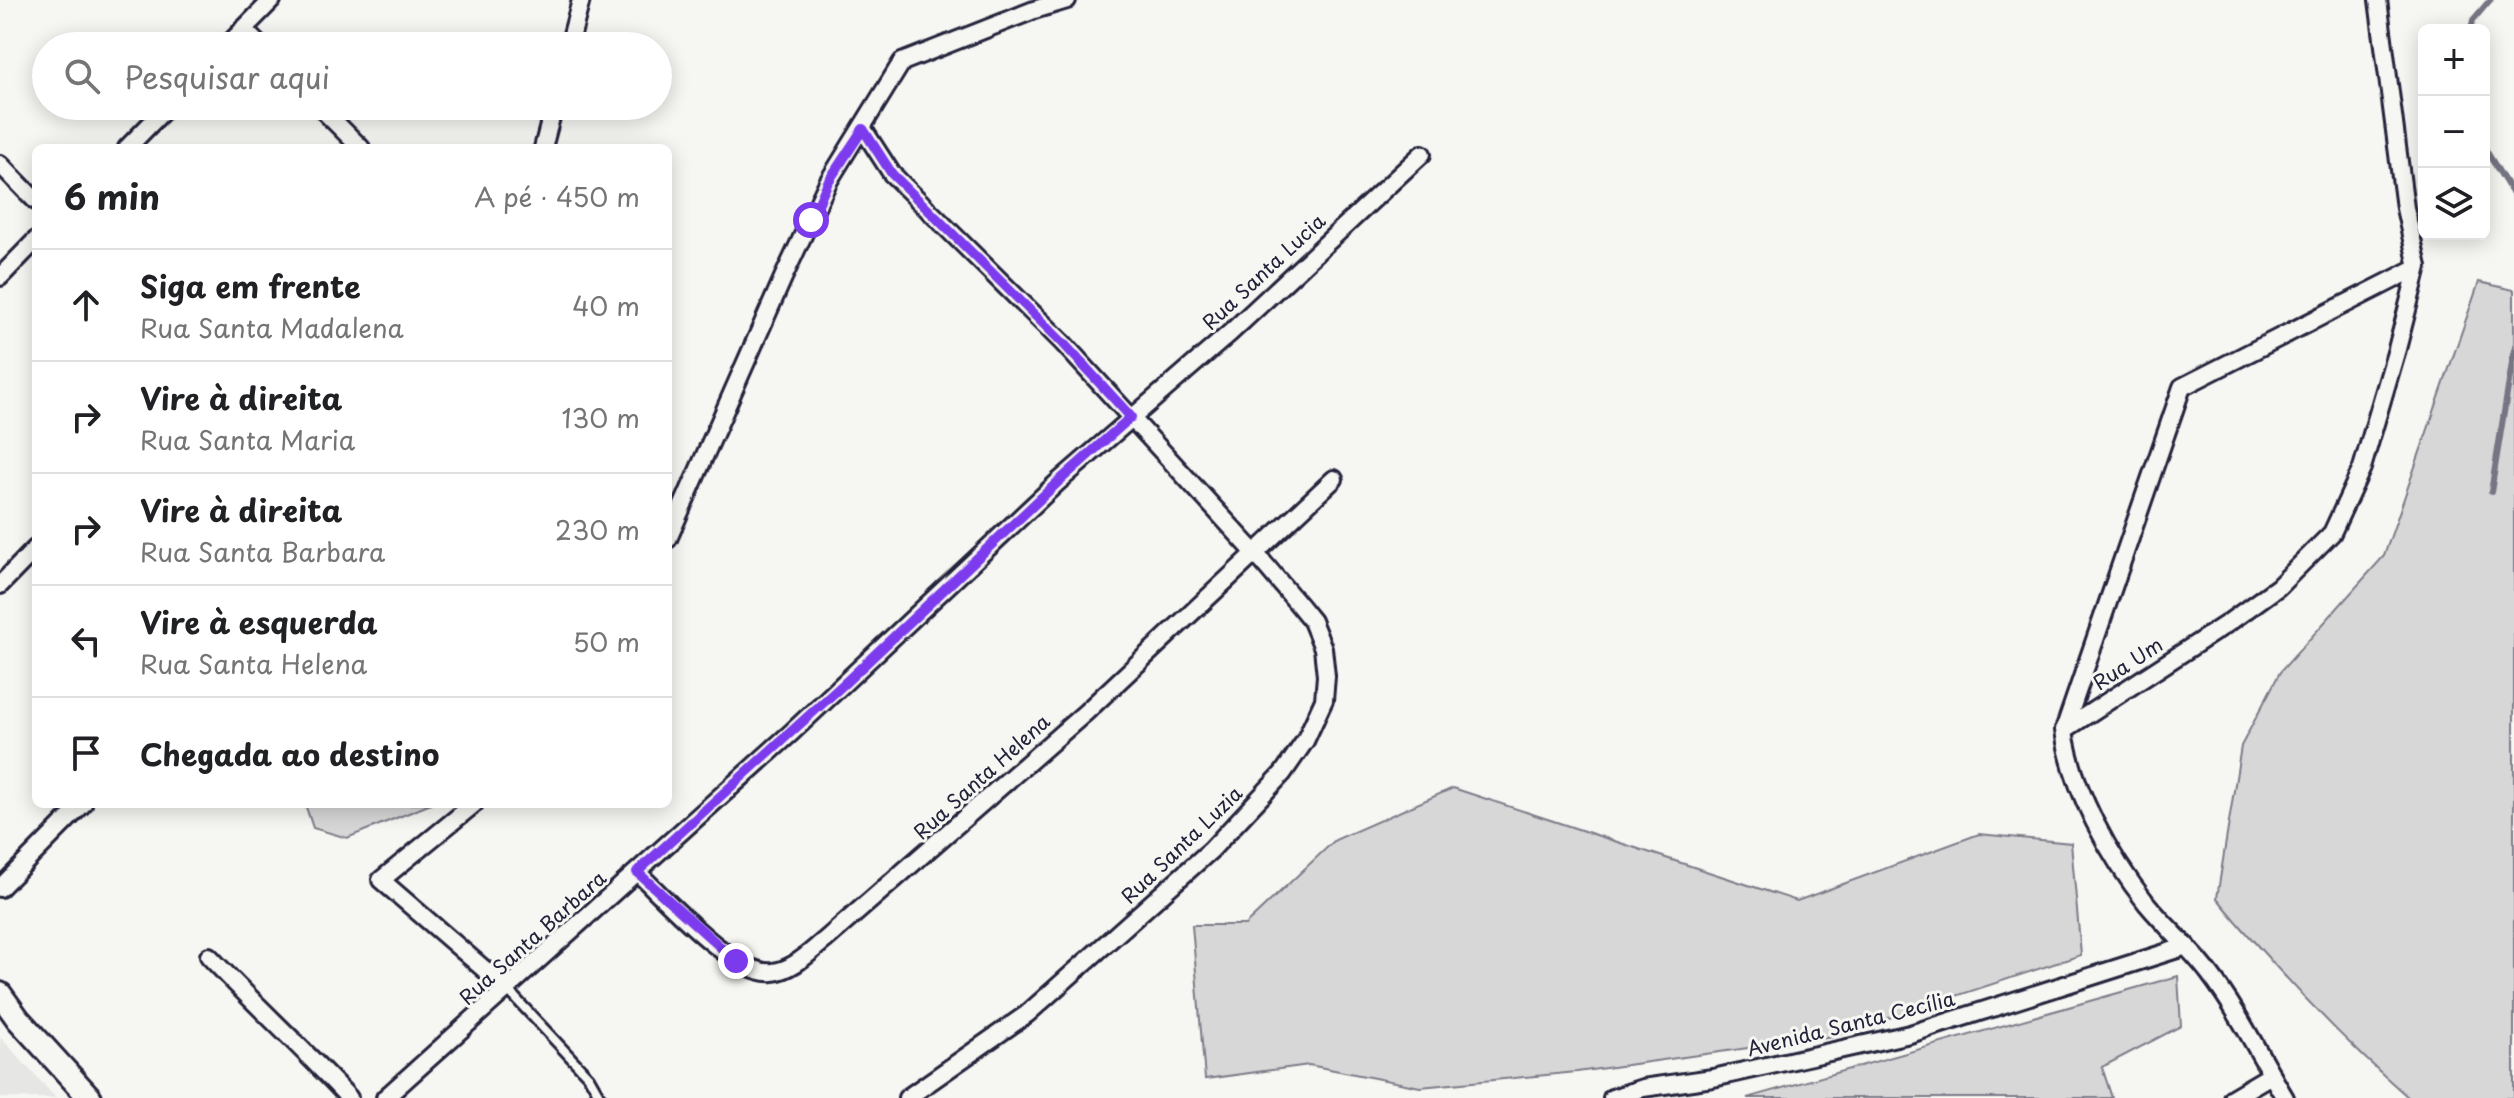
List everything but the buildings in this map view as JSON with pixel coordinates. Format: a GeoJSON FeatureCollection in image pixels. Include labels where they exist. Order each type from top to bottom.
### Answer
{"type":"FeatureCollection","features":[{"type":"Feature","properties":{"kind":"main road"},"geometry":{"type":"LineString","coordinates":[[0,994],[18,1019],[90,1098]]}},
{"type":"Feature","properties":{"kind":"street"},"geometry":{"type":"LineString","coordinates":[[240,32],[272,0]]}},
{"type":"Feature","properties":{"kind":"street"},"geometry":{"type":"LineString","coordinates":[[573,32],[581,0]]}},
{"type":"Feature","properties":{"kind":"street"},"geometry":{"type":"LineString","coordinates":[[672,530],[828,182],[902,62],[1067,0]]}},
{"type":"Feature","properties":{"kind":"street"},"geometry":{"type":"LineString","coordinates":[[2285,1098],[2211,976],[2149,906],[2110,852],[2088,807],[2066,746],[2064,730],[2182,387],[2418,267],[2405,208],[2378,0]]}},
{"type":"Feature","properties":{"kind":"street"},"geometry":{"type":"LineString","coordinates":[[243,29],[246,32]]}},
{"type":"Feature","properties":{"kind":"street"},"geometry":{"type":"LineString","coordinates":[[131,144],[154,120]]}},
{"type":"Feature","properties":{"kind":"street"},"geometry":{"type":"LineString","coordinates":[[333,120],[357,144]]}},
{"type":"Feature","properties":{"kind":"street"},"geometry":{"type":"LineString","coordinates":[[544,144],[550,120]]}},
{"type":"Feature","properties":{"kind":"street","name":"Rua Santa Luzia"},"geometry":{"type":"LineString","coordinates":[[863,129],[892,174],[1032,312],[1256,554],[1312,621],[1323,648],[1326,676],[1324,700],[1305,741],[1283,773],[1211,850],[1027,1014],[907,1098]]}},
{"type":"Feature","properties":{"kind":"street","name":"Rua Santa Lucia"},"geometry":{"type":"LineString","coordinates":[[1131,417],[1230,333],[1422,154]]}},
{"type":"Feature","properties":{"kind":"street"},"geometry":{"type":"LineString","coordinates":[[0,164],[32,197]]}},
{"type":"Feature","properties":{"kind":"street"},"geometry":{"type":"LineString","coordinates":[[0,277],[32,244]]}},
{"type":"Feature","properties":{"kind":"street","name":"Rua Um"},"geometry":{"type":"LineString","coordinates":[[2064,730],[2266,596],[2332,533],[2362,468],[2418,267]]}},
{"type":"Feature","properties":{"kind":"street","name":"Rua Santa Barbara"},"geometry":{"type":"LineString","coordinates":[[385,1098],[846,682],[1131,417]]}},
{"type":"Feature","properties":{"kind":"street","name":"Rua Santa Helena"},"geometry":{"type":"LineString","coordinates":[[637,872],[736,961],[763,972],[788,968],[825,940],[1086,712],[1334,479]]}},
{"type":"Feature","properties":{"kind":"street"},"geometry":{"type":"LineString","coordinates":[[0,585],[32,552]]}},
{"type":"Feature","properties":{"kind":"street"},"geometry":{"type":"LineString","coordinates":[[0,888],[79,808]]}},
{"type":"Feature","properties":{"kind":"street"},"geometry":{"type":"LineString","coordinates":[[469,808],[381,880],[506,988]]}},
{"type":"Feature","properties":{"kind":"street","name":"Avenida Santa Cecília"},"geometry":{"type":"LineString","coordinates":[[1612,1098],[1643,1088],[1713,1078],[1910,1034],[2187,946]]}},
{"type":"Feature","properties":{"kind":"street"},"geometry":{"type":"LineString","coordinates":[[209,956],[349,1098]]}},
{"type":"Feature","properties":{"kind":"street"},"geometry":{"type":"LineString","coordinates":[[2232,1098],[2271,1075]]}},
{"type":"Feature","properties":{"kind":"lane"},"geometry":{"type":"LineString","coordinates":[[506,988],[589,1077],[601,1098]]}},
{"type":"Feature","properties":{"kind":"shaded area"},"geometry":{"type":"Polygon","coordinates":[[[2479,282],[2514,290],[2514,1098],[2409,1098],[2309,1002],[2217,898],[2241,746],[2280,672],[2384,556],[2479,282]]]}},
{"type":"Feature","properties":{"kind":"shaded area"},"geometry":{"type":"Polygon","coordinates":[[[1453,788],[1797,901],[1979,834],[2071,843],[2081,955],[1834,1036],[1577,1072],[1420,1087],[1309,1065],[1205,1079],[1192,925],[1245,925],[1335,840],[1453,788]]]}},
{"type":"Feature","properties":{"kind":"shaded area"},"geometry":{"type":"Polygon","coordinates":[[[306,808],[421,808],[347,838],[313,828],[306,808]]]}},
{"type":"Feature","properties":{"kind":"shaded area"},"geometry":{"type":"Polygon","coordinates":[[[2178,976],[2181,1026],[2102,1067],[2112,1098],[1747,1098],[2178,976]]]}},
{"type":"Feature","properties":{"kind":"shaded area"},"geometry":{"type":"Polygon","coordinates":[[[0,1037],[56,1098],[0,1098],[0,1037]]]}},
{"type":"Feature","properties":{"kind":"waterway"},"geometry":{"type":"LineString","coordinates":[[2472,24],[2490,0]]}},
{"type":"Feature","properties":{"kind":"waterway"},"geometry":{"type":"LineString","coordinates":[[2490,157],[2514,196]]}},
{"type":"Feature","properties":{"kind":"waterway"},"geometry":{"type":"LineString","coordinates":[[2491,492],[2514,351]]}},
{"type":"Feature","properties":{"kind":"route"},"geometry":{"type":"LineString","coordinates":[[736,961],[637,872],[1131,417],[1063,343],[892,174],[863,129],[828,182],[811,220]]}}]}
